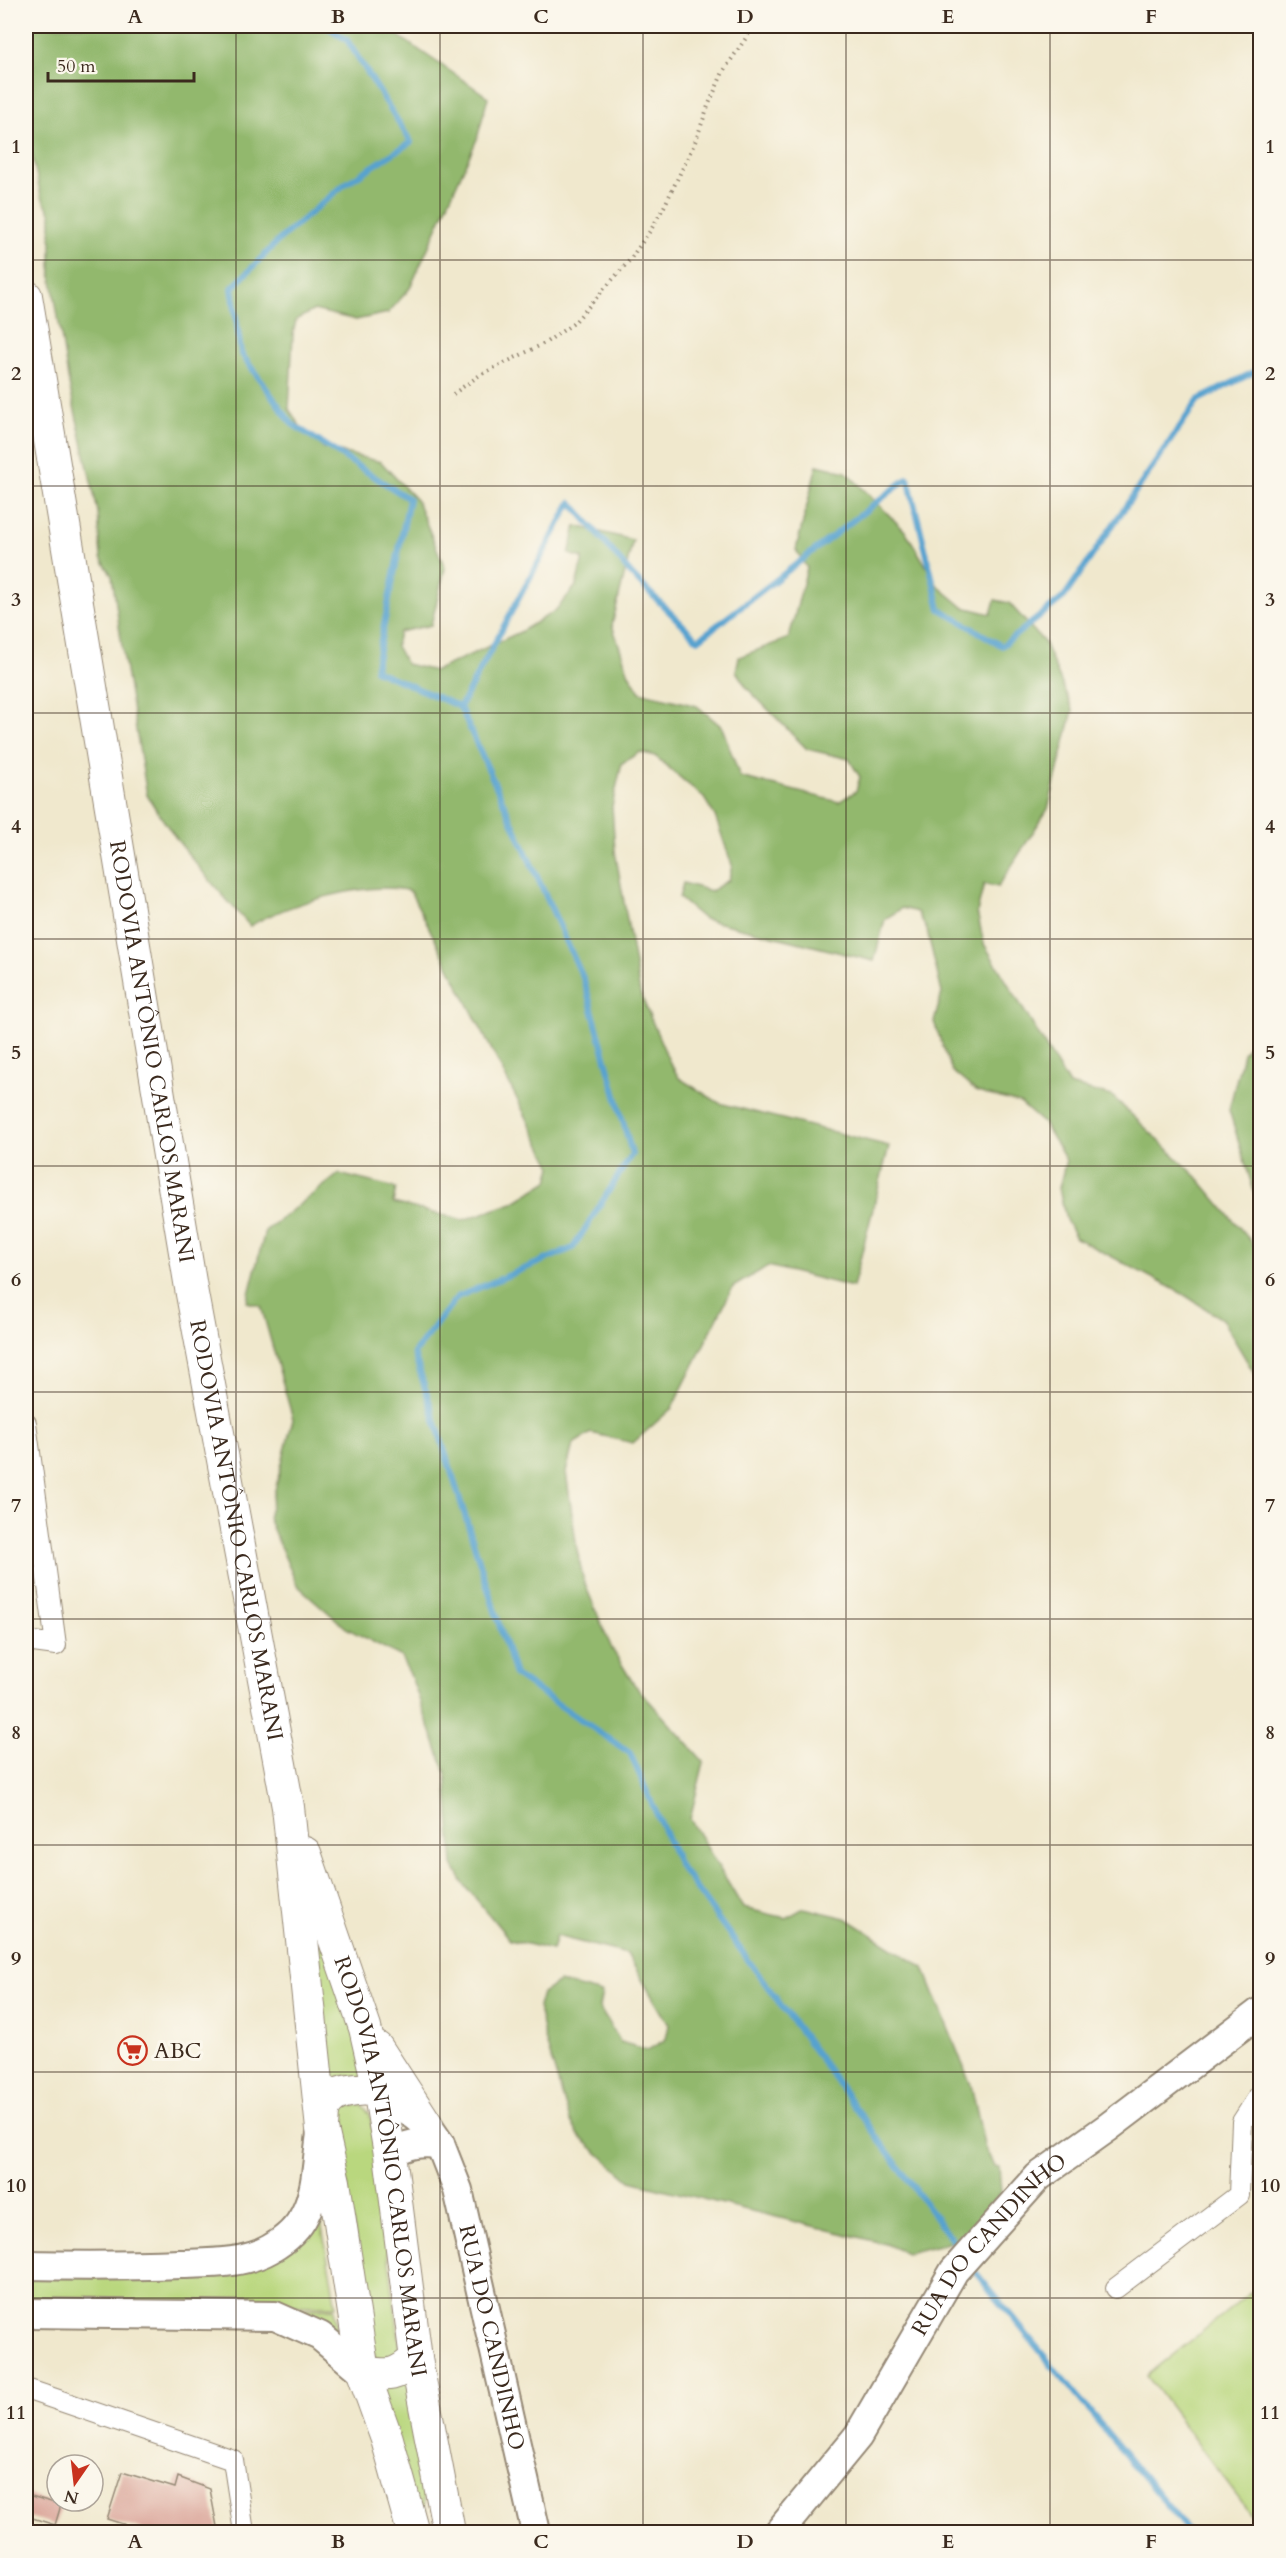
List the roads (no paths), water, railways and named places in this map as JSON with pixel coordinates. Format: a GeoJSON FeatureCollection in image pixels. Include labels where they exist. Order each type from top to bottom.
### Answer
{"type":"FeatureCollection","features":[{"type":"Feature","properties":{"kind":"main road","name":"RODOVIA ANTÔNIO CARLOS MARANI"},"geometry":{"type":"LineString","coordinates":[[26,296],[192,1294],[288,1807],[322,2129],[334,2182],[363,2372],[387,2439],[413,2532]]}},
{"type":"Feature","properties":{"kind":"main road","name":"RODOVIA ANTÔNIO CARLOS MARANI"},"geometry":{"type":"LineString","coordinates":[[288,1807],[365,2028],[379,2089],[390,2154],[416,2359],[449,2532]]}},
{"type":"Feature","properties":{"kind":"main road"},"geometry":{"type":"LineString","coordinates":[[365,2028],[434,2135]]}},
{"type":"Feature","properties":{"kind":"main road"},"geometry":{"type":"LineString","coordinates":[[322,2129],[324,2107],[334,2095],[357,2090],[379,2089]]}},
{"type":"Feature","properties":{"kind":"main road"},"geometry":{"type":"LineString","coordinates":[[363,2372],[389,2376],[416,2359]]}},
{"type":"Feature","properties":{"kind":"street"},"geometry":{"type":"LineString","coordinates":[[26,1423],[56,1645],[26,1641]]}},
{"type":"Feature","properties":{"kind":"street","name":"RUA DO CANDINHO"},"geometry":{"type":"LineString","coordinates":[[779,2532],[858,2436],[954,2271],[1038,2177],[1107,2128],[1260,2012]]}},
{"type":"Feature","properties":{"kind":"street"},"geometry":{"type":"LineString","coordinates":[[379,2089],[434,2135],[405,2145],[390,2154]]}},
{"type":"Feature","properties":{"kind":"street"},"geometry":{"type":"LineString","coordinates":[[1116,2288],[1239,2195],[1242,2121],[1260,2094]]}},
{"type":"Feature","properties":{"kind":"street"},"geometry":{"type":"LineString","coordinates":[[26,2265],[118,2267],[210,2263],[241,2260],[269,2250],[291,2234],[305,2214],[313,2186],[322,2129]]}},
{"type":"Feature","properties":{"kind":"street","name":"RUA DO CANDINHO"},"geometry":{"type":"LineString","coordinates":[[434,2135],[458,2190],[536,2532]]}},
{"type":"Feature","properties":{"kind":"street"},"geometry":{"type":"LineString","coordinates":[[26,2313],[275,2316],[320,2336],[363,2372]]}},
{"type":"Feature","properties":{"kind":"street"},"geometry":{"type":"LineString","coordinates":[[26,2389],[232,2460],[244,2532]]}},
{"type":"Feature","properties":{"kind":"waterway"},"geometry":{"type":"LineString","coordinates":[[326,26],[347,40],[411,142],[345,184],[282,237],[232,288],[241,353],[292,424],[409,499],[375,670],[460,707]]}},
{"type":"Feature","properties":{"kind":"waterway"},"geometry":{"type":"LineString","coordinates":[[955,2244],[679,1865],[630,1753],[515,1675],[414,1353],[457,1297],[573,1248],[632,1154],[584,980],[460,707],[571,502],[632,575],[698,640],[908,478],[940,609],[1002,646],[1064,597],[1198,400],[1260,369]]}},
{"type":"Feature","properties":{"kind":"waterway"},"geometry":{"type":"LineString","coordinates":[[976,2273],[1189,2532]]}},
{"type":"Feature","properties":{"kind":"place","name":"ABC"},"geometry":{"type":"Point","coordinates":[133,2051]}}]}
